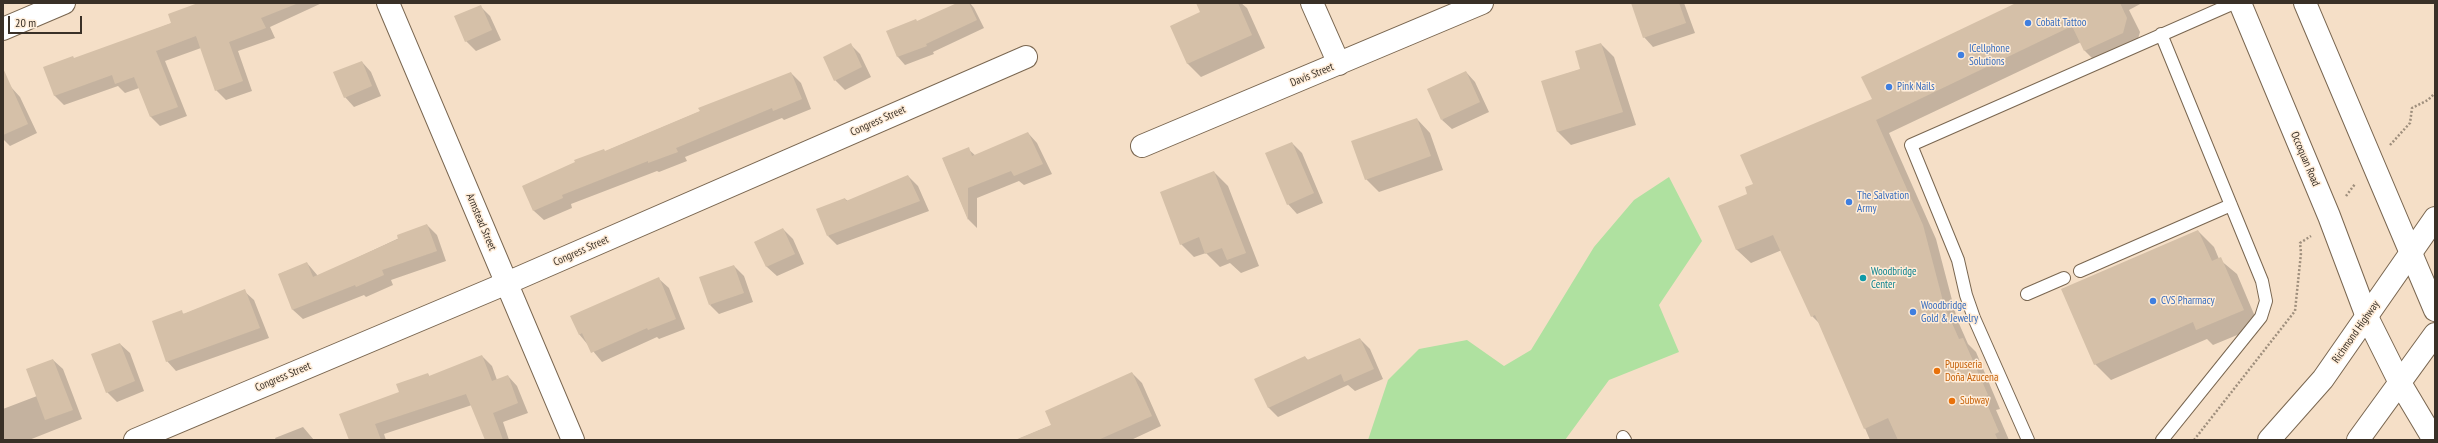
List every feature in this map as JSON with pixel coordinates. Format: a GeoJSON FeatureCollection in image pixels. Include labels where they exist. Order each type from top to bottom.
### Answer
{"type":"FeatureCollection","features":[{"type":"Feature","properties":{"kind":"street"},"geometry":{"type":"LineString","coordinates":[[3,29],[64,3]]}},
{"type":"Feature","properties":{"kind":"street","name":"Armstead Street"},"geometry":{"type":"LineString","coordinates":[[388,3],[573,440]]}},
{"type":"Feature","properties":{"kind":"street"},"geometry":{"type":"LineString","coordinates":[[1312,3],[1339,64]]}},
{"type":"Feature","properties":{"kind":"street","name":"Davis Street"},"geometry":{"type":"LineString","coordinates":[[1142,146],[1482,3]]}},
{"type":"Feature","properties":{"kind":"street","name":"Occoquan Road"},"geometry":{"type":"LineString","coordinates":[[2240,3],[2329,216],[2367,316],[2400,383],[2434,440]]}},
{"type":"Feature","properties":{"kind":"street"},"geometry":{"type":"LineString","coordinates":[[2305,3],[2435,310]]}},
{"type":"Feature","properties":{"kind":"street","name":"Congress Street"},"geometry":{"type":"LineString","coordinates":[[135,440],[507,283],[1026,57]]}},
{"type":"Feature","properties":{"kind":"street","name":"Richmond Highway"},"geometry":{"type":"LineString","coordinates":[[2269,440],[2323,379],[2412,254],[2435,218]]}},
{"type":"Feature","properties":{"kind":"street"},"geometry":{"type":"LineString","coordinates":[[2358,440],[2435,334]]}},
{"type":"Feature","properties":{"kind":"lane"},"geometry":{"type":"LineString","coordinates":[[2028,440],[1974,318],[1966,295],[1958,260],[1911,144],[2234,3]]}},
{"type":"Feature","properties":{"kind":"lane"},"geometry":{"type":"LineString","coordinates":[[2161,34],[2264,287],[2266,301],[2264,311],[2162,440]]}},
{"type":"Feature","properties":{"kind":"lane"},"geometry":{"type":"LineString","coordinates":[[2080,271],[2231,205]]}},
{"type":"Feature","properties":{"kind":"lane"},"geometry":{"type":"LineString","coordinates":[[2027,294],[2064,278]]}},
{"type":"Feature","properties":{"kind":"path"},"geometry":{"type":"LineString","coordinates":[[2411,120],[2412,108],[2428,100],[2435,93]]}},
{"type":"Feature","properties":{"kind":"path"},"geometry":{"type":"LineString","coordinates":[[2194,440],[2294,311],[2301,253],[2300,243],[2309,239]]}},
{"type":"Feature","properties":{"kind":"green space"},"geometry":{"type":"Polygon","coordinates":[[[1669,177],[1702,241],[1659,305],[1679,352],[1609,380],[1565,440],[1368,440],[1388,380],[1419,349],[1467,340],[1504,366],[1531,350],[1594,247],[1634,200],[1669,177]]]}},
{"type":"Feature","properties":{"kind":"building"},"geometry":{"type":"Polygon","coordinates":[[[198,3],[296,4],[261,18],[266,28],[229,42],[243,81],[215,91],[196,36],[156,51],[178,107],[150,117],[134,77],[115,84],[112,75],[54,96],[43,67],[73,56],[74,58],[171,23],[168,14],[198,3]]]}},
{"type":"Feature","properties":{"kind":"building"},"geometry":{"type":"Polygon","coordinates":[[[957,3],[969,3],[977,20],[926,44],[927,46],[897,57],[886,31],[916,19],[917,21],[957,3]]]}},
{"type":"Feature","properties":{"kind":"building"},"geometry":{"type":"Polygon","coordinates":[[[1196,3],[1238,3],[1252,35],[1187,64],[1170,26],[1200,12],[1196,3]]]}},
{"type":"Feature","properties":{"kind":"building"},"geometry":{"type":"Polygon","coordinates":[[[1631,3],[1679,3],[1686,23],[1643,38],[1631,3]]]}},
{"type":"Feature","properties":{"kind":"building","name":"Woodbridge Center"},"geometry":{"type":"Polygon","coordinates":[[[2016,3],[2120,3],[2127,18],[2123,33],[2084,51],[2072,26],[1876,120],[1923,225],[1944,305],[1959,339],[1963,338],[1988,395],[1984,397],[1999,432],[1995,434],[1998,440],[1898,440],[1888,418],[1864,429],[1815,315],[1811,317],[1773,235],[1736,250],[1718,206],[1747,194],[1745,187],[1753,184],[1740,155],[1872,99],[1861,77],[2016,3]]]}},
{"type":"Feature","properties":{"kind":"building"},"geometry":{"type":"Polygon","coordinates":[[[481,5],[492,30],[465,42],[454,16],[481,5]]]}},
{"type":"Feature","properties":{"kind":"building"},"geometry":{"type":"Polygon","coordinates":[[[851,43],[862,67],[834,81],[823,57],[851,43]]]}},
{"type":"Feature","properties":{"kind":"building"},"geometry":{"type":"Polygon","coordinates":[[[1601,43],[1623,112],[1557,132],[1541,81],[1580,69],[1575,51],[1601,43]]]}},
{"type":"Feature","properties":{"kind":"building"},"geometry":{"type":"Polygon","coordinates":[[[362,61],[372,86],[344,98],[333,72],[362,61]]]}},
{"type":"Feature","properties":{"kind":"building"},"geometry":{"type":"Polygon","coordinates":[[[3,68],[28,124],[3,135],[3,68]]]}},
{"type":"Feature","properties":{"kind":"building"},"geometry":{"type":"Polygon","coordinates":[[[1466,71],[1480,102],[1441,120],[1427,89],[1466,71]]]}},
{"type":"Feature","properties":{"kind":"building"},"geometry":{"type":"Polygon","coordinates":[[[791,72],[802,99],[773,111],[772,108],[676,148],[678,152],[648,163],[648,161],[562,195],[563,198],[533,211],[522,186],[575,162],[574,160],[604,149],[605,151],[700,111],[698,108],[791,72]]]}},
{"type":"Feature","properties":{"kind":"building"},"geometry":{"type":"Polygon","coordinates":[[[1417,118],[1431,156],[1365,180],[1351,141],[1417,118]]]}},
{"type":"Feature","properties":{"kind":"building"},"geometry":{"type":"Polygon","coordinates":[[[1028,132],[1043,164],[1014,176],[1011,171],[968,188],[968,220],[942,158],[969,147],[972,156],[1028,132]]]}},
{"type":"Feature","properties":{"kind":"building"},"geometry":{"type":"Polygon","coordinates":[[[1292,142],[1314,193],[1287,205],[1265,153],[1292,142]]]}},
{"type":"Feature","properties":{"kind":"building"},"geometry":{"type":"Polygon","coordinates":[[[1214,171],[1246,253],[1227,260],[1222,248],[1205,254],[1199,237],[1180,245],[1160,192],[1214,171]]]}},
{"type":"Feature","properties":{"kind":"building"},"geometry":{"type":"Polygon","coordinates":[[[908,175],[920,201],[827,236],[816,209],[845,198],[846,201],[908,175]]]}},
{"type":"Feature","properties":{"kind":"building"},"geometry":{"type":"Polygon","coordinates":[[[427,224],[437,251],[382,270],[384,275],[356,287],[355,285],[292,310],[278,274],[307,262],[313,277],[398,239],[397,235],[427,224]]]}},
{"type":"Feature","properties":{"kind":"building"},"geometry":{"type":"Polygon","coordinates":[[[783,228],[795,254],[766,267],[754,242],[783,228]]]}},
{"type":"Feature","properties":{"kind":"building","name":"CVS Pharmacy"},"geometry":{"type":"Polygon","coordinates":[[[2198,230],[2212,261],[2221,257],[2244,310],[2196,330],[2193,322],[2094,365],[2061,289],[2198,230]]]}},
{"type":"Feature","properties":{"kind":"building"},"geometry":{"type":"Polygon","coordinates":[[[734,265],[744,293],[709,305],[699,277],[734,265]]]}},
{"type":"Feature","properties":{"kind":"building"},"geometry":{"type":"Polygon","coordinates":[[[659,277],[676,319],[648,330],[647,328],[591,353],[582,333],[579,335],[570,316],[659,277]]]}},
{"type":"Feature","properties":{"kind":"building"},"geometry":{"type":"Polygon","coordinates":[[[245,289],[260,328],[166,362],[152,321],[182,310],[183,314],[245,289]]]}},
{"type":"Feature","properties":{"kind":"building"},"geometry":{"type":"Polygon","coordinates":[[[1360,338],[1374,369],[1344,382],[1341,374],[1268,408],[1254,379],[1305,356],[1307,360],[1360,338]]]}},
{"type":"Feature","properties":{"kind":"building"},"geometry":{"type":"Polygon","coordinates":[[[120,343],[135,381],[106,393],[91,354],[120,343]]]}},
{"type":"Feature","properties":{"kind":"building"},"geometry":{"type":"Polygon","coordinates":[[[482,355],[492,381],[508,375],[518,403],[493,413],[503,440],[485,440],[466,394],[375,424],[381,440],[349,440],[339,414],[399,392],[396,384],[428,373],[429,376],[482,355]]]}},
{"type":"Feature","properties":{"kind":"building"},"geometry":{"type":"Polygon","coordinates":[[[53,359],[73,410],[45,420],[26,369],[53,359]]]}},
{"type":"Feature","properties":{"kind":"building"},"geometry":{"type":"Polygon","coordinates":[[[1132,372],[1152,416],[1098,440],[1015,440],[1051,425],[1045,411],[1132,372]]]}},
{"type":"Feature","properties":{"kind":"place","name":"Cobalt Tattoo"},"geometry":{"type":"Point","coordinates":[2028,23]}},
{"type":"Feature","properties":{"kind":"place","name":"ICellphone Solutions"},"geometry":{"type":"Point","coordinates":[1961,55]}},
{"type":"Feature","properties":{"kind":"place","name":"Pink Nails"},"geometry":{"type":"Point","coordinates":[1889,87]}},
{"type":"Feature","properties":{"kind":"place","name":"The Salvation Army"},"geometry":{"type":"Point","coordinates":[1849,202]}},
{"type":"Feature","properties":{"kind":"place","name":"Woodbridge Center"},"geometry":{"type":"Point","coordinates":[1863,278]}},
{"type":"Feature","properties":{"kind":"place","name":"CVS Pharmacy"},"geometry":{"type":"Point","coordinates":[2153,301]}},
{"type":"Feature","properties":{"kind":"place","name":"Woodbridge Gold & Jewelry"},"geometry":{"type":"Point","coordinates":[1913,312]}},
{"type":"Feature","properties":{"kind":"place","name":"Pupuseria Doña Azucena"},"geometry":{"type":"Point","coordinates":[1937,371]}},
{"type":"Feature","properties":{"kind":"place","name":"Subway"},"geometry":{"type":"Point","coordinates":[1952,401]}}]}
